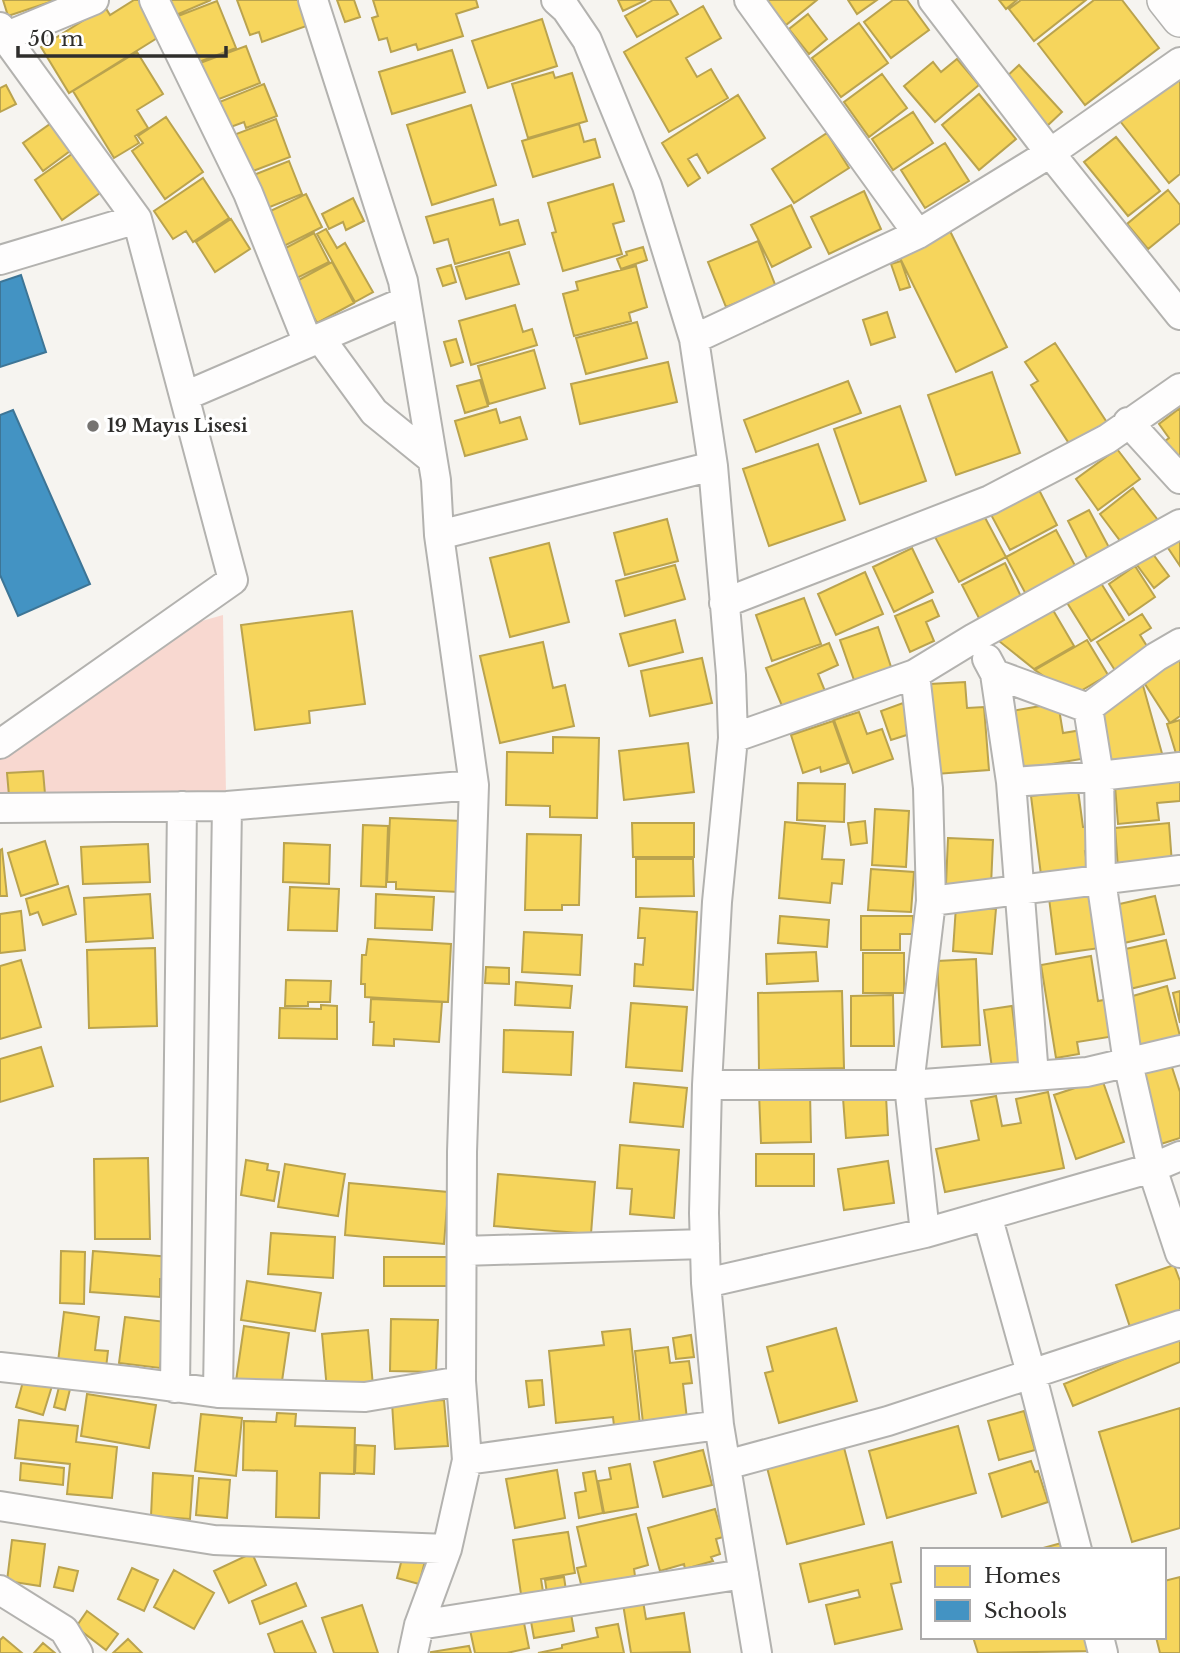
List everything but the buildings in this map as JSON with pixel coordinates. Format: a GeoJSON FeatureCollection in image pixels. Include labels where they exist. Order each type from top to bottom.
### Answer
{"type":"FeatureCollection","features":[{"type":"Feature","properties":{"kind":"main road"},"geometry":{"type":"LineString","coordinates":[[1165,0],[1180,19]]}},
{"type":"Feature","properties":{"kind":"street"},"geometry":{"type":"LineString","coordinates":[[0,744],[233,580],[137,219],[1,34],[94,0]]}},
{"type":"Feature","properties":{"kind":"street"},"geometry":{"type":"LineString","coordinates":[[154,0],[248,193],[314,341],[374,412],[432,458]]}},
{"type":"Feature","properties":{"kind":"street"},"geometry":{"type":"LineString","coordinates":[[313,0],[407,301],[432,458],[439,535],[474,785],[462,1152],[461,1381],[467,1460],[447,1549],[419,1625],[413,1653]]}},
{"type":"Feature","properties":{"kind":"street"},"geometry":{"type":"LineString","coordinates":[[556,0],[566,9],[587,40]]}},
{"type":"Feature","properties":{"kind":"street"},"geometry":{"type":"LineString","coordinates":[[575,0],[587,40],[647,186],[694,339],[713,466],[731,675],[733,738],[717,902],[707,1085],[706,1283],[719,1425],[757,1653]]}},
{"type":"Feature","properties":{"kind":"street"},"geometry":{"type":"LineString","coordinates":[[749,0],[918,234]]}},
{"type":"Feature","properties":{"kind":"street"},"geometry":{"type":"LineString","coordinates":[[933,0],[1050,153],[1180,315]]}},
{"type":"Feature","properties":{"kind":"street"},"geometry":{"type":"LineString","coordinates":[[694,339],[918,234],[1050,153],[1180,62]]}},
{"type":"Feature","properties":{"kind":"street"},"geometry":{"type":"LineString","coordinates":[[0,260],[137,219]]}},
{"type":"Feature","properties":{"kind":"street"},"geometry":{"type":"LineString","coordinates":[[185,396],[407,301]]}},
{"type":"Feature","properties":{"kind":"street"},"geometry":{"type":"LineString","coordinates":[[724,603],[990,500],[1107,439],[1180,388]]}},
{"type":"Feature","properties":{"kind":"street"},"geometry":{"type":"LineString","coordinates":[[1128,422],[1180,479]]}},
{"type":"Feature","properties":{"kind":"street"},"geometry":{"type":"LineString","coordinates":[[439,535],[713,466]]}},
{"type":"Feature","properties":{"kind":"street"},"geometry":{"type":"LineString","coordinates":[[733,738],[915,674],[974,638],[1180,524]]}},
{"type":"Feature","properties":{"kind":"street"},"geometry":{"type":"LineString","coordinates":[[974,638],[995,674],[1011,782],[1034,1076]]}},
{"type":"Feature","properties":{"kind":"street"},"geometry":{"type":"LineString","coordinates":[[1088,708],[1156,657],[1180,643]]}},
{"type":"Feature","properties":{"kind":"street"},"geometry":{"type":"LineString","coordinates":[[915,674],[928,788],[931,901],[909,1085],[925,1233]]}},
{"type":"Feature","properties":{"kind":"street"},"geometry":{"type":"LineString","coordinates":[[995,674],[1088,708]]}},
{"type":"Feature","properties":{"kind":"street"},"geometry":{"type":"LineString","coordinates":[[1088,708],[1099,776],[1101,880],[1128,1063],[1152,1168],[1180,1253]]}},
{"type":"Feature","properties":{"kind":"street"},"geometry":{"type":"LineString","coordinates":[[1011,782],[1180,767]]}},
{"type":"Feature","properties":{"kind":"street"},"geometry":{"type":"LineString","coordinates":[[0,808],[227,806],[474,785]]}},
{"type":"Feature","properties":{"kind":"street"},"geometry":{"type":"LineString","coordinates":[[175,1388],[182,806]]}},
{"type":"Feature","properties":{"kind":"street"},"geometry":{"type":"LineString","coordinates":[[218,1393],[227,806]]}},
{"type":"Feature","properties":{"kind":"street"},"geometry":{"type":"LineString","coordinates":[[931,901],[1180,870]]}},
{"type":"Feature","properties":{"kind":"street"},"geometry":{"type":"LineString","coordinates":[[707,1085],[909,1085],[1034,1076],[1087,1072],[1180,1050]]}},
{"type":"Feature","properties":{"kind":"street"},"geometry":{"type":"LineString","coordinates":[[706,1283],[925,1233],[1152,1168],[1180,1156]]}},
{"type":"Feature","properties":{"kind":"street"},"geometry":{"type":"LineString","coordinates":[[987,1215],[1076,1548]]}},
{"type":"Feature","properties":{"kind":"street"},"geometry":{"type":"LineString","coordinates":[[462,1251],[705,1244]]}},
{"type":"Feature","properties":{"kind":"street"},"geometry":{"type":"LineString","coordinates":[[726,1465],[888,1421],[1180,1325]]}},
{"type":"Feature","properties":{"kind":"street"},"geometry":{"type":"LineString","coordinates":[[0,1367],[218,1393],[365,1397],[461,1381]]}},
{"type":"Feature","properties":{"kind":"street"},"geometry":{"type":"LineString","coordinates":[[467,1460],[719,1425]]}},
{"type":"Feature","properties":{"kind":"street"},"geometry":{"type":"LineString","coordinates":[[0,1506],[214,1540],[447,1549]]}},
{"type":"Feature","properties":{"kind":"street"},"geometry":{"type":"LineString","coordinates":[[419,1625],[744,1574]]}},
{"type":"Feature","properties":{"kind":"street"},"geometry":{"type":"LineString","coordinates":[[0,1590],[64,1630],[78,1653]]}},
{"type":"Feature","properties":{"kind":"shaded area"},"geometry":{"type":"Polygon","coordinates":[[[223,615],[226,794],[0,804],[0,757],[191,624],[223,615]]]}},
{"type":"Feature","properties":{"kind":"place","name":"19 Mayıs Lisesi"},"geometry":{"type":"Point","coordinates":[93,426]}}]}
